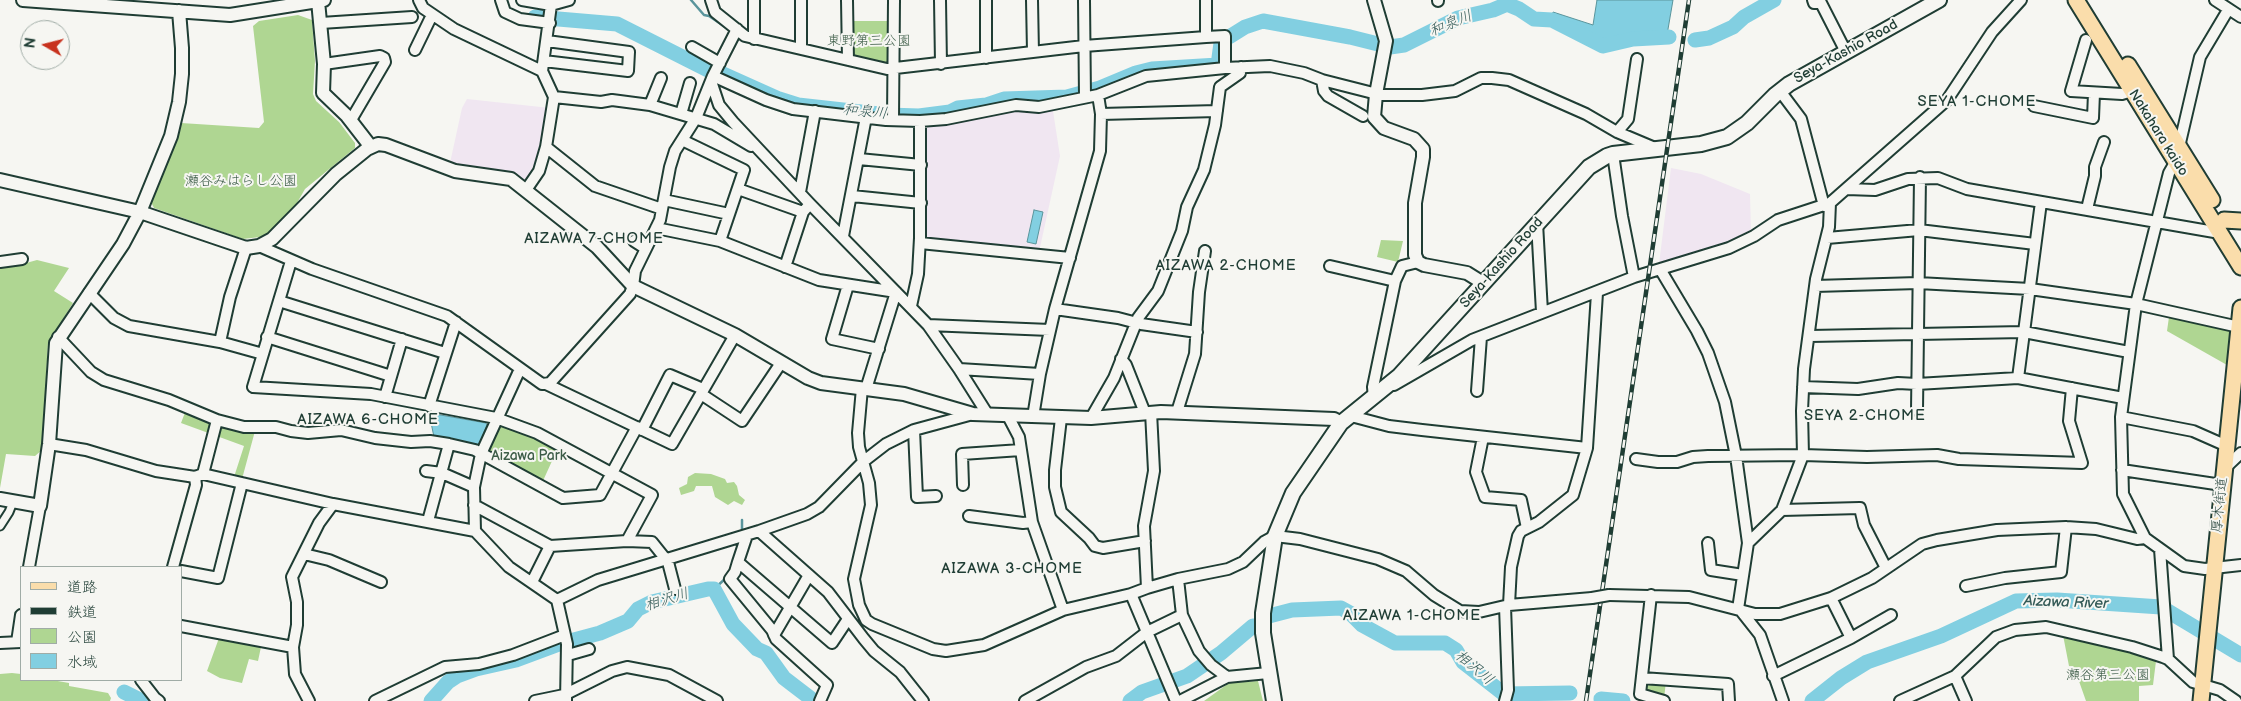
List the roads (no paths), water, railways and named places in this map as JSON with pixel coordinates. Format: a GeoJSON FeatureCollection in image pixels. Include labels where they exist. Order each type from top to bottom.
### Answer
{"type":"FeatureCollection","features":[{"type":"Feature","properties":{"kind":"main road","name":"Seya-Kashio Road"},"geometry":{"type":"LineString","coordinates":[[1274,701],[1263,633],[1263,613],[1275,536],[1293,493],[1346,419],[1378,395],[1399,376],[1589,167],[1613,154],[1701,144],[1727,137],[1748,123],[1780,91],[1939,0]]}},
{"type":"Feature","properties":{"kind":"main road","name":"Nakahara kaido"},"geometry":{"type":"LineString","coordinates":[[2076,0],[2132,91],[2177,154]]}},
{"type":"Feature","properties":{"kind":"main road","name":"Nakahara kaido"},"geometry":{"type":"LineString","coordinates":[[2087,0],[2177,154],[2222,226],[2241,267]]}},
{"type":"Feature","properties":{"kind":"main road"},"geometry":{"type":"LineString","coordinates":[[2222,226],[2241,221]]}},
{"type":"Feature","properties":{"kind":"main road","name":"Nakahara kaido"},"geometry":{"type":"LineString","coordinates":[[2222,226],[2241,248]]}},
{"type":"Feature","properties":{"kind":"main road","name":"厚木街道"},"geometry":{"type":"LineString","coordinates":[[2201,701],[2241,308]]}},
{"type":"Feature","properties":{"kind":"street"},"geometry":{"type":"LineString","coordinates":[[23,0],[230,14],[321,0],[320,23],[325,96],[351,120],[371,146]]}},
{"type":"Feature","properties":{"kind":"street"},"geometry":{"type":"LineString","coordinates":[[420,0],[424,8],[432,15],[454,28],[543,66],[628,71],[629,52],[546,41]]}},
{"type":"Feature","properties":{"kind":"street"},"geometry":{"type":"LineString","coordinates":[[501,0],[505,12],[520,19],[550,20]]}},
{"type":"Feature","properties":{"kind":"street"},"geometry":{"type":"LineString","coordinates":[[522,0],[551,5],[569,0]]}},
{"type":"Feature","properties":{"kind":"street"},"geometry":{"type":"LineString","coordinates":[[712,0],[715,12],[745,36],[894,69],[1084,46],[1225,36],[1225,68]]}},
{"type":"Feature","properties":{"kind":"street"},"geometry":{"type":"LineString","coordinates":[[715,12],[721,0]]}},
{"type":"Feature","properties":{"kind":"street"},"geometry":{"type":"LineString","coordinates":[[754,0],[754,39]]}},
{"type":"Feature","properties":{"kind":"street"},"geometry":{"type":"LineString","coordinates":[[801,0],[801,49]]}},
{"type":"Feature","properties":{"kind":"street"},"geometry":{"type":"LineString","coordinates":[[847,0],[848,60]]}},
{"type":"Feature","properties":{"kind":"street"},"geometry":{"type":"LineString","coordinates":[[893,116],[894,0]]}},
{"type":"Feature","properties":{"kind":"street"},"geometry":{"type":"LineString","coordinates":[[940,0],[940,64]]}},
{"type":"Feature","properties":{"kind":"street"},"geometry":{"type":"LineString","coordinates":[[986,0],[986,58]]}},
{"type":"Feature","properties":{"kind":"street"},"geometry":{"type":"LineString","coordinates":[[1032,0],[1032,52]]}},
{"type":"Feature","properties":{"kind":"street"},"geometry":{"type":"LineString","coordinates":[[1084,0],[1085,93]]}},
{"type":"Feature","properties":{"kind":"street"},"geometry":{"type":"LineString","coordinates":[[1206,0],[1206,37]]}},
{"type":"Feature","properties":{"kind":"street"},"geometry":{"type":"LineString","coordinates":[[1374,0],[1385,44],[1376,94],[1374,118],[1379,124],[1414,139],[1423,149],[1414,219],[1414,255],[1418,262]]}},
{"type":"Feature","properties":{"kind":"street"},"geometry":{"type":"LineString","coordinates":[[1813,0],[1814,3],[1821,3],[1846,52]]}},
{"type":"Feature","properties":{"kind":"street"},"geometry":{"type":"LineString","coordinates":[[1483,283],[1467,273],[1430,267],[1418,262],[1402,266],[1394,281],[1373,387],[1378,395],[1481,337],[1634,277],[1729,248],[1754,236],[1778,220],[1827,204],[1847,189],[1948,100],[1992,32],[2021,0]]}},
{"type":"Feature","properties":{"kind":"street"},"geometry":{"type":"LineString","coordinates":[[2214,0],[2241,17]]}},
{"type":"Feature","properties":{"kind":"street"},"geometry":{"type":"LineString","coordinates":[[526,190],[539,171],[546,147],[554,97],[543,66],[551,5]]}},
{"type":"Feature","properties":{"kind":"street"},"geometry":{"type":"LineString","coordinates":[[2228,10],[2200,57],[2177,154],[2156,221],[2136,304],[2121,417],[2122,470],[2123,494],[2145,538],[2184,566],[2205,569],[2240,567]]}},
{"type":"Feature","properties":{"kind":"street"},"geometry":{"type":"LineString","coordinates":[[29,566],[49,444],[54,349],[58,337],[123,244],[140,212],[176,119],[182,74],[179,12]]}},
{"type":"Feature","properties":{"kind":"street"},"geometry":{"type":"LineString","coordinates":[[415,50],[432,15]]}},
{"type":"Feature","properties":{"kind":"street"},"geometry":{"type":"LineString","coordinates":[[320,23],[412,16]]}},
{"type":"Feature","properties":{"kind":"street"},"geometry":{"type":"LineString","coordinates":[[546,384],[550,383],[630,294],[634,286],[635,271],[656,228],[663,205],[670,167],[682,140],[696,118],[715,72],[737,29]]}},
{"type":"Feature","properties":{"kind":"street"},"geometry":{"type":"LineString","coordinates":[[2086,40],[2072,91],[2122,94],[2132,91]]}},
{"type":"Feature","properties":{"kind":"street"},"geometry":{"type":"LineString","coordinates":[[692,47],[715,72],[781,106],[866,117],[893,116],[920,121],[946,119],[1016,106],[1038,107],[1085,93],[1098,95],[1146,76],[1225,68],[1270,66],[1304,72],[1322,80],[1376,94],[1422,96],[1455,91],[1481,78],[1509,80],[1586,114],[1617,132],[1655,148]]}},
{"type":"Feature","properties":{"kind":"street"},"geometry":{"type":"LineString","coordinates":[[324,64],[380,56],[384,58],[385,62],[351,120]]}},
{"type":"Feature","properties":{"kind":"street"},"geometry":{"type":"LineString","coordinates":[[1617,132],[1628,119],[1638,59]]}},
{"type":"Feature","properties":{"kind":"street"},"geometry":{"type":"LineString","coordinates":[[1091,418],[1114,378],[1136,322],[1158,291],[1182,231],[1187,207],[1204,170],[1217,111],[1220,87],[1240,73],[1241,67]]}},
{"type":"Feature","properties":{"kind":"street"},"geometry":{"type":"LineString","coordinates":[[715,72],[719,105],[800,192],[807,208],[785,268]]}},
{"type":"Feature","properties":{"kind":"street"},"geometry":{"type":"LineString","coordinates":[[650,105],[661,78]]}},
{"type":"Feature","properties":{"kind":"street"},"geometry":{"type":"LineString","coordinates":[[1322,80],[1324,91],[1328,96],[1363,116]]}},
{"type":"Feature","properties":{"kind":"street"},"geometry":{"type":"LineString","coordinates":[[681,114],[690,83]]}},
{"type":"Feature","properties":{"kind":"street"},"geometry":{"type":"LineString","coordinates":[[1748,543],[1782,510],[1803,455],[1803,387],[1815,286],[1829,227],[1827,204],[1801,119],[1780,91]]}},
{"type":"Feature","properties":{"kind":"street"},"geometry":{"type":"LineString","coordinates":[[2034,106],[2098,118],[2094,93]]}},
{"type":"Feature","properties":{"kind":"street"},"geometry":{"type":"LineString","coordinates":[[1033,417],[1040,374],[1055,309],[1100,151],[1102,114],[1098,95]]}},
{"type":"Feature","properties":{"kind":"street"},"geometry":{"type":"LineString","coordinates":[[554,97],[601,102],[612,100],[650,105],[714,124],[763,153]]}},
{"type":"Feature","properties":{"kind":"street"},"geometry":{"type":"LineString","coordinates":[[800,192],[815,111]]}},
{"type":"Feature","properties":{"kind":"street"},"geometry":{"type":"LineString","coordinates":[[1102,114],[1217,111]]}},
{"type":"Feature","properties":{"kind":"street"},"geometry":{"type":"LineString","coordinates":[[843,236],[866,117]]}},
{"type":"Feature","properties":{"kind":"street"},"geometry":{"type":"LineString","coordinates":[[911,306],[918,274],[920,243],[920,121]]}},
{"type":"Feature","properties":{"kind":"street"},"geometry":{"type":"LineString","coordinates":[[682,140],[744,170],[720,241]]}},
{"type":"Feature","properties":{"kind":"street"},"geometry":{"type":"LineString","coordinates":[[2088,209],[2095,167],[2104,142]]}},
{"type":"Feature","properties":{"kind":"street"},"geometry":{"type":"LineString","coordinates":[[220,342],[230,297],[253,247],[272,239],[336,174],[371,146],[386,145],[455,171],[511,179],[597,247],[634,286],[735,335],[808,378],[821,383],[904,394],[973,414],[1091,418],[1148,412],[1177,412],[1346,419],[1389,426],[1587,448]]}},
{"type":"Feature","properties":{"kind":"street"},"geometry":{"type":"LineString","coordinates":[[546,147],[595,186],[663,205],[730,214]]}},
{"type":"Feature","properties":{"kind":"street"},"geometry":{"type":"LineString","coordinates":[[1613,154],[1622,216],[1634,277]]}},
{"type":"Feature","properties":{"kind":"street"},"geometry":{"type":"LineString","coordinates":[[859,159],[921,165]]}},
{"type":"Feature","properties":{"kind":"street"},"geometry":{"type":"LineString","coordinates":[[1847,189],[1875,190],[1920,177],[1938,178],[1967,189],[2041,202],[2156,221],[2222,226]]}},
{"type":"Feature","properties":{"kind":"street"},"geometry":{"type":"LineString","coordinates":[[1917,410],[1920,177]]}},
{"type":"Feature","properties":{"kind":"street"},"geometry":{"type":"LineString","coordinates":[[0,180],[140,212],[253,247],[447,316],[520,369],[546,384],[672,444],[735,335]]}},
{"type":"Feature","properties":{"kind":"street"},"geometry":{"type":"LineString","coordinates":[[738,189],[807,208],[843,236],[928,325],[988,415]]}},
{"type":"Feature","properties":{"kind":"street"},"geometry":{"type":"LineString","coordinates":[[852,196],[921,203]]}},
{"type":"Feature","properties":{"kind":"street"},"geometry":{"type":"LineString","coordinates":[[2018,378],[2041,202]]}},
{"type":"Feature","properties":{"kind":"street"},"geometry":{"type":"LineString","coordinates":[[1537,223],[1542,312]]}},
{"type":"Feature","properties":{"kind":"street"},"geometry":{"type":"LineString","coordinates":[[656,228],[720,241],[819,280],[896,292]]}},
{"type":"Feature","properties":{"kind":"street"},"geometry":{"type":"LineString","coordinates":[[1827,238],[1919,230],[2036,244]]}},
{"type":"Feature","properties":{"kind":"street"},"geometry":{"type":"LineString","coordinates":[[634,241],[645,248]]}},
{"type":"Feature","properties":{"kind":"street"},"geometry":{"type":"LineString","coordinates":[[920,243],[1070,258]]}},
{"type":"Feature","properties":{"kind":"street"},"geometry":{"type":"LineString","coordinates":[[1177,412],[1195,354],[1199,292],[1205,252]]}},
{"type":"Feature","properties":{"kind":"street"},"geometry":{"type":"LineString","coordinates":[[0,262],[22,259]]}},
{"type":"Feature","properties":{"kind":"street"},"geometry":{"type":"LineString","coordinates":[[291,262],[253,387],[371,394],[496,418],[537,433],[652,495],[626,541]]}},
{"type":"Feature","properties":{"kind":"street"},"geometry":{"type":"LineString","coordinates":[[1330,266],[1394,281]]}},
{"type":"Feature","properties":{"kind":"street"},"geometry":{"type":"LineString","coordinates":[[1660,269],[1698,331],[1708,353],[1728,415],[1736,456],[1748,543],[1739,610],[1760,635],[1783,701]]}},
{"type":"Feature","properties":{"kind":"street"},"geometry":{"type":"LineString","coordinates":[[1815,286],[1918,283],[2030,289],[2240,318]]}},
{"type":"Feature","properties":{"kind":"street"},"geometry":{"type":"LineString","coordinates":[[848,285],[832,339],[879,349]]}},
{"type":"Feature","properties":{"kind":"street"},"geometry":{"type":"LineString","coordinates":[[896,292],[879,349],[864,388],[858,433],[859,447],[869,483],[871,505],[854,579],[859,605],[866,620],[933,649],[946,651],[984,646],[1062,610],[1131,594],[1178,579],[1228,569],[1243,562],[1264,542],[1275,536],[1300,539],[1378,559],[1406,571],[1434,595],[1460,611],[1479,612],[1507,606],[1609,595],[1651,594],[1689,596],[1755,614],[1780,614],[1831,598],[1872,578],[1922,544],[1936,540],[1997,530],[2066,527],[2096,529],[2145,538]]}},
{"type":"Feature","properties":{"kind":"street"},"geometry":{"type":"LineString","coordinates":[[89,293],[114,318],[129,326],[220,342],[262,354]]}},
{"type":"Feature","properties":{"kind":"street"},"geometry":{"type":"LineString","coordinates":[[1506,696],[1507,606],[1513,554],[1518,536],[1573,495],[1587,448],[1597,293]]}},
{"type":"Feature","properties":{"kind":"street"},"geometry":{"type":"LineString","coordinates":[[279,302],[445,353]]}},
{"type":"Feature","properties":{"kind":"street"},"geometry":{"type":"LineString","coordinates":[[1055,309],[1197,332]]}},
{"type":"Feature","properties":{"kind":"street"},"geometry":{"type":"LineString","coordinates":[[429,406],[456,322]]}},
{"type":"Feature","properties":{"kind":"street"},"geometry":{"type":"LineString","coordinates":[[928,325],[1050,330]]}},
{"type":"Feature","properties":{"kind":"street"},"geometry":{"type":"LineString","coordinates":[[1810,336],[2024,332],[2129,352]]}},
{"type":"Feature","properties":{"kind":"street"},"geometry":{"type":"LineString","coordinates":[[58,337],[91,372],[104,380],[169,400],[217,420],[244,427],[276,427],[308,433],[341,430],[375,438],[411,442],[430,440],[449,444],[475,450],[563,498],[600,495],[670,375],[702,391],[742,421],[781,362]]}},
{"type":"Feature","properties":{"kind":"street"},"geometry":{"type":"LineString","coordinates":[[268,337],[391,376]]}},
{"type":"Feature","properties":{"kind":"street"},"geometry":{"type":"LineString","coordinates":[[1477,391],[1481,337]]}},
{"type":"Feature","properties":{"kind":"street"},"geometry":{"type":"LineString","coordinates":[[385,397],[402,339]]}},
{"type":"Feature","properties":{"kind":"street"},"geometry":{"type":"LineString","coordinates":[[1121,359],[1126,365],[1148,412],[1154,471],[1144,526],[1147,588]]}},
{"type":"Feature","properties":{"kind":"street"},"geometry":{"type":"LineString","coordinates":[[475,531],[474,487],[481,454],[520,369]]}},
{"type":"Feature","properties":{"kind":"street"},"geometry":{"type":"LineString","coordinates":[[959,369],[1040,374]]}},
{"type":"Feature","properties":{"kind":"street"},"geometry":{"type":"LineString","coordinates":[[1803,387],[1858,389],[1898,383],[1917,384],[2018,378],[2123,398]]}},
{"type":"Feature","properties":{"kind":"street"},"geometry":{"type":"LineString","coordinates":[[1636,459],[1677,462],[1693,457],[1803,455],[1867,458],[1937,455],[1959,459],[2082,463],[2069,421],[2072,388]]}},
{"type":"Feature","properties":{"kind":"street"},"geometry":{"type":"LineString","coordinates":[[557,600],[598,580],[759,531],[807,514],[819,507],[864,461],[886,444],[914,430],[973,414]]}},
{"type":"Feature","properties":{"kind":"street"},"geometry":{"type":"LineString","coordinates":[[1008,416],[1019,437],[1032,522],[1062,610]]}},
{"type":"Feature","properties":{"kind":"street"},"geometry":{"type":"LineString","coordinates":[[2121,417],[2193,431],[2226,446]]}},
{"type":"Feature","properties":{"kind":"street"},"geometry":{"type":"LineString","coordinates":[[1061,418],[1055,487],[1061,512],[1095,546],[1103,548],[1145,542]]}},
{"type":"Feature","properties":{"kind":"street"},"geometry":{"type":"LineString","coordinates":[[173,566],[217,420]]}},
{"type":"Feature","properties":{"kind":"street"},"geometry":{"type":"LineString","coordinates":[[914,430],[917,497],[936,496]]}},
{"type":"Feature","properties":{"kind":"street"},"geometry":{"type":"LineString","coordinates":[[1483,437],[1476,472],[1485,497],[1521,500],[1527,528]]}},
{"type":"Feature","properties":{"kind":"street"},"geometry":{"type":"LineString","coordinates":[[49,444],[86,450],[156,471],[199,475],[242,483],[333,504],[475,531],[509,567],[557,600],[568,655],[566,696]]}},
{"type":"Feature","properties":{"kind":"street"},"geometry":{"type":"LineString","coordinates":[[428,521],[449,444]]}},
{"type":"Feature","properties":{"kind":"street"},"geometry":{"type":"LineString","coordinates":[[962,485],[962,454],[1021,450]]}},
{"type":"Feature","properties":{"kind":"street"},"geometry":{"type":"LineString","coordinates":[[2224,469],[2241,453]]}},
{"type":"Feature","properties":{"kind":"street"},"geometry":{"type":"LineString","coordinates":[[2122,470],[2222,485]]}},
{"type":"Feature","properties":{"kind":"street"},"geometry":{"type":"LineString","coordinates":[[426,471],[442,473],[474,487]]}},
{"type":"Feature","properties":{"kind":"street"},"geometry":{"type":"LineString","coordinates":[[182,571],[218,578],[242,483]]}},
{"type":"Feature","properties":{"kind":"street"},"geometry":{"type":"LineString","coordinates":[[0,526],[9,512],[6,500],[40,506]]}},
{"type":"Feature","properties":{"kind":"street"},"geometry":{"type":"LineString","coordinates":[[309,701],[295,674],[293,647],[298,607],[292,577],[319,524],[333,504]]}},
{"type":"Feature","properties":{"kind":"street"},"geometry":{"type":"LineString","coordinates":[[474,505],[550,546],[626,541],[652,542],[666,558],[675,589]]}},
{"type":"Feature","properties":{"kind":"street"},"geometry":{"type":"LineString","coordinates":[[1782,510],[1860,508],[1864,525],[1886,568]]}},
{"type":"Feature","properties":{"kind":"street"},"geometry":{"type":"LineString","coordinates":[[969,516],[1022,523],[1032,522]]}},
{"type":"Feature","properties":{"kind":"street"},"geometry":{"type":"LineString","coordinates":[[1966,586],[2005,578],[2061,572],[2066,527]]}},
{"type":"Feature","properties":{"kind":"street"},"geometry":{"type":"LineString","coordinates":[[759,531],[828,592],[874,651],[900,672],[923,701]]}},
{"type":"Feature","properties":{"kind":"street"},"geometry":{"type":"LineString","coordinates":[[743,535],[738,562],[735,572],[730,579],[776,640],[827,685],[820,701]]}},
{"type":"Feature","properties":{"kind":"street"},"geometry":{"type":"LineString","coordinates":[[1708,543],[1711,570],[1743,575]]}},
{"type":"Feature","properties":{"kind":"street"},"geometry":{"type":"LineString","coordinates":[[532,582],[550,546]]}},
{"type":"Feature","properties":{"kind":"street"},"geometry":{"type":"LineString","coordinates":[[2160,549],[2168,659]]}},
{"type":"Feature","properties":{"kind":"street"},"geometry":{"type":"LineString","coordinates":[[304,554],[329,560],[381,582]]}},
{"type":"Feature","properties":{"kind":"street"},"geometry":{"type":"LineString","coordinates":[[738,562],[832,643],[848,619]]}},
{"type":"Feature","properties":{"kind":"street"},"geometry":{"type":"LineString","coordinates":[[774,635],[809,575]]}},
{"type":"Feature","properties":{"kind":"street"},"geometry":{"type":"LineString","coordinates":[[1178,579],[1182,615],[1199,652],[1208,663],[1227,676]]}},
{"type":"Feature","properties":{"kind":"street"},"geometry":{"type":"LineString","coordinates":[[1131,594],[1176,701]]}},
{"type":"Feature","properties":{"kind":"street"},"geometry":{"type":"LineString","coordinates":[[1651,594],[1640,694],[1664,701]]}},
{"type":"Feature","properties":{"kind":"street"},"geometry":{"type":"LineString","coordinates":[[1831,598],[1851,638]]}},
{"type":"Feature","properties":{"kind":"street"},"geometry":{"type":"LineString","coordinates":[[1025,701],[1086,668],[1116,656],[1147,632],[1182,615]]}},
{"type":"Feature","properties":{"kind":"street"},"geometry":{"type":"LineString","coordinates":[[1773,676],[1851,638],[1891,615]]}},
{"type":"Feature","properties":{"kind":"street"},"geometry":{"type":"LineString","coordinates":[[182,626],[293,647]]}},
{"type":"Feature","properties":{"kind":"street"},"geometry":{"type":"LineString","coordinates":[[0,643],[19,642],[20,628]]}},
{"type":"Feature","properties":{"kind":"street"},"geometry":{"type":"LineString","coordinates":[[1900,701],[1955,676],[1996,637],[2015,630],[2030,628],[2046,628],[2132,647],[2168,659],[2193,682],[2202,683],[2220,690],[2236,701]]}},
{"type":"Feature","properties":{"kind":"street"},"geometry":{"type":"LineString","coordinates":[[374,701],[444,667],[479,664],[566,639]]}},
{"type":"Feature","properties":{"kind":"street"},"geometry":{"type":"LineString","coordinates":[[568,655],[589,649]]}},
{"type":"Feature","properties":{"kind":"street"},"geometry":{"type":"LineString","coordinates":[[535,701],[566,696],[612,671],[627,667],[669,675],[717,701]]}},
{"type":"Feature","properties":{"kind":"street"},"geometry":{"type":"LineString","coordinates":[[1180,701],[1227,676],[1268,673]]}},
{"type":"Feature","properties":{"kind":"street"},"geometry":{"type":"LineString","coordinates":[[1955,676],[1966,701]]}},
{"type":"Feature","properties":{"kind":"street"},"geometry":{"type":"LineString","coordinates":[[1642,678],[1728,684],[1729,701]]}},
{"type":"Feature","properties":{"kind":"street"},"geometry":{"type":"LineString","coordinates":[[142,681],[159,701]]}},
{"type":"Feature","properties":{"kind":"water"},"geometry":{"type":"Polygon","coordinates":[[[1597,0],[1673,0],[1667,35],[1598,44],[1552,20],[1553,12],[1593,25],[1597,0]]]}},
{"type":"Feature","properties":{"kind":"water"},"geometry":{"type":"Polygon","coordinates":[[[1034,210],[1043,212],[1036,244],[1027,242],[1034,210]]]}},
{"type":"Feature","properties":{"kind":"water"},"geometry":{"type":"Polygon","coordinates":[[[429,413],[486,423],[487,425],[478,447],[434,437],[429,413]]]}},
{"type":"Feature","properties":{"kind":"waterway"},"geometry":{"type":"LineString","coordinates":[[691,0],[704,15],[709,16],[731,31]]}},
{"type":"Feature","properties":{"kind":"waterway","name":"和泉川"},"geometry":{"type":"LineString","coordinates":[[1695,40],[1709,38],[1733,27],[1744,17],[1774,0]]}},
{"type":"Feature","properties":{"kind":"waterway","name":"和泉川"},"geometry":{"type":"LineString","coordinates":[[1229,37],[1245,27],[1263,21],[1350,37],[1390,47],[1404,45],[1458,18],[1493,10],[1507,4],[1534,19],[1552,20],[1603,46],[1633,39],[1669,37]]}},
{"type":"Feature","properties":{"kind":"waterway","name":"和泉川"},"geometry":{"type":"LineString","coordinates":[[535,17],[617,24],[710,71],[721,73],[779,99],[798,105],[888,115],[919,116],[950,112],[958,108],[986,105],[1004,99],[1067,97],[1100,88],[1136,73],[1152,69],[1218,65],[1221,43]]}},
{"type":"Feature","properties":{"kind":"waterway"},"geometry":{"type":"LineString","coordinates":[[742,520],[742,534]]}},
{"type":"Feature","properties":{"kind":"waterway"},"geometry":{"type":"LineString","coordinates":[[714,589],[726,578]]}},
{"type":"Feature","properties":{"kind":"waterway","name":"相沢川"},"geometry":{"type":"LineString","coordinates":[[431,701],[448,682],[457,676],[476,669],[516,660],[559,644],[600,633],[628,621],[638,609],[652,602],[708,589],[714,589],[733,624],[757,649],[766,653],[784,678],[814,701]]}},
{"type":"Feature","properties":{"kind":"waterway","name":"Aizawa River"},"geometry":{"type":"LineString","coordinates":[[1812,701],[1841,678],[1867,662],[1941,636],[2016,601],[2057,600],[2161,607],[2241,655]]}},
{"type":"Feature","properties":{"kind":"waterway","name":"相沢川"},"geometry":{"type":"LineString","coordinates":[[1269,616],[1292,610],[1341,608],[1350,613],[1362,625],[1395,643],[1445,643],[1456,650],[1463,662],[1504,694],[1570,693]]}},
{"type":"Feature","properties":{"kind":"waterway","name":"相沢川"},"geometry":{"type":"LineString","coordinates":[[1130,701],[1142,692],[1187,676],[1221,653],[1253,626]]}},
{"type":"Feature","properties":{"kind":"waterway","name":"相沢川"},"geometry":{"type":"LineString","coordinates":[[124,692],[142,701]]}},
{"type":"Feature","properties":{"kind":"waterway","name":"Aizawa River"},"geometry":{"type":"LineString","coordinates":[[1601,699],[1623,701]]}},
{"type":"Feature","properties":{"kind":"railway"},"geometry":{"type":"LineString","coordinates":[[1586,701],[1689,0]]}},
{"type":"Feature","properties":{"kind":"district","name":"SEYA 1-CHOME"},"geometry":{"type":"Point","coordinates":[1977,102]}},
{"type":"Feature","properties":{"kind":"district","name":"AIZAWA 7-CHOME"},"geometry":{"type":"Point","coordinates":[594,239]}},
{"type":"Feature","properties":{"kind":"district","name":"AIZAWA 2-CHOME"},"geometry":{"type":"Point","coordinates":[1226,266]}},
{"type":"Feature","properties":{"kind":"district","name":"SEYA 2-CHOME"},"geometry":{"type":"Point","coordinates":[1865,416]}},
{"type":"Feature","properties":{"kind":"district","name":"AIZAWA 6-CHOME"},"geometry":{"type":"Point","coordinates":[368,420]}},
{"type":"Feature","properties":{"kind":"district","name":"AIZAWA 3-CHOME"},"geometry":{"type":"Point","coordinates":[1012,569]}},
{"type":"Feature","properties":{"kind":"district","name":"AIZAWA 1-CHOME"},"geometry":{"type":"Point","coordinates":[1412,616]}},
{"type":"Feature","properties":{"kind":"park label","name":"東野第三公園"},"geometry":{"type":"Point","coordinates":[869,41]}},
{"type":"Feature","properties":{"kind":"park label","name":"瀬谷みはらし公園"},"geometry":{"type":"Point","coordinates":[241,181]}},
{"type":"Feature","properties":{"kind":"park label","name":"Aizawa Park"},"geometry":{"type":"Point","coordinates":[529,456]}},
{"type":"Feature","properties":{"kind":"park label","name":"瀬谷第三公園"},"geometry":{"type":"Point","coordinates":[2108,675]}}]}
